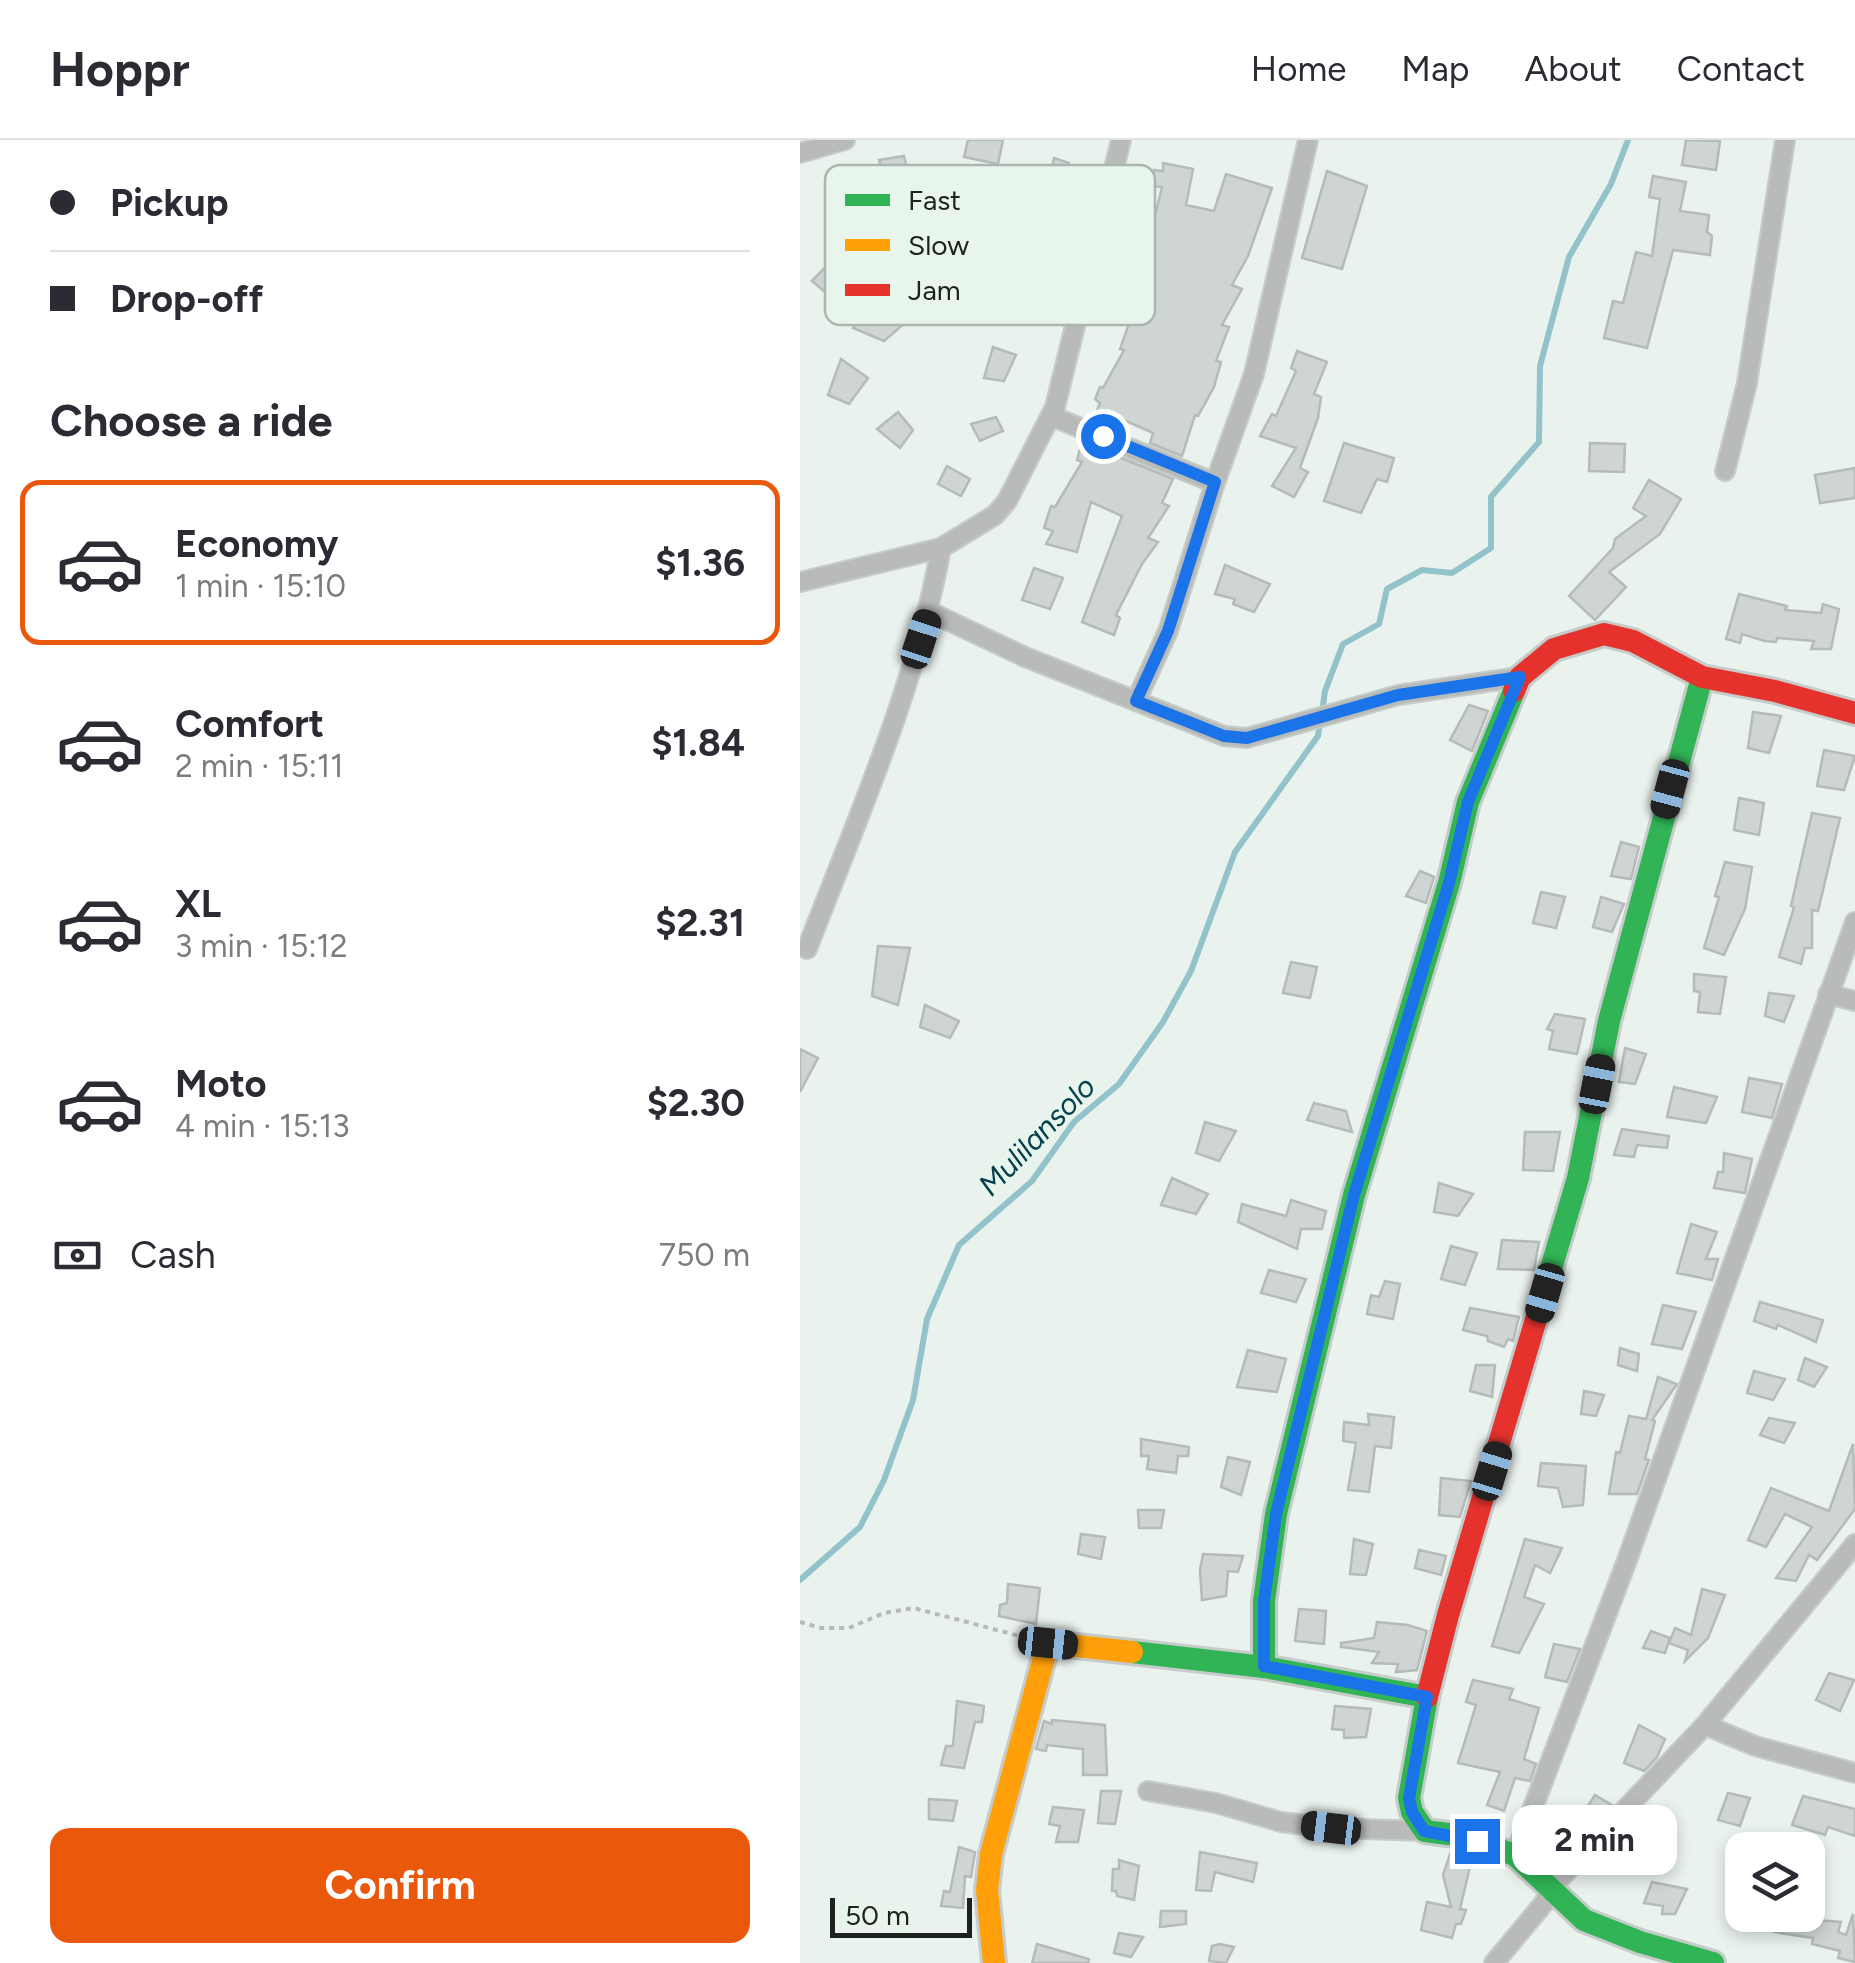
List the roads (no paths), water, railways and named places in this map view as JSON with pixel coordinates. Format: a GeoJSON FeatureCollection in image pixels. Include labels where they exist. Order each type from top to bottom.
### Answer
{"type":"FeatureCollection","features":[{"type":"Feature","properties":{"kind":"street"},"geometry":{"type":"LineString","coordinates":[[800,153],[845,140]]}},
{"type":"Feature","properties":{"kind":"street"},"geometry":{"type":"LineString","coordinates":[[1115,165],[1121,140]]}},
{"type":"Feature","properties":{"kind":"street"},"geometry":{"type":"LineString","coordinates":[[1136,701],[1168,631],[1254,374],[1308,140]]}},
{"type":"Feature","properties":{"kind":"street"},"geometry":{"type":"LineString","coordinates":[[1725,471],[1747,383],[1785,140]]}},
{"type":"Feature","properties":{"kind":"street"},"geometry":{"type":"LineString","coordinates":[[800,582],[942,548],[995,515],[1007,500],[1051,416],[1074,325]]}},
{"type":"Feature","properties":{"kind":"street"},"geometry":{"type":"LineString","coordinates":[[1051,416],[1215,482]]}},
{"type":"Feature","properties":{"kind":"street"},"geometry":{"type":"LineString","coordinates":[[806,949],[930,612],[942,548]]}},
{"type":"Feature","properties":{"kind":"street"},"geometry":{"type":"LineString","coordinates":[[930,612],[1025,656],[1224,736],[1247,738],[1398,695],[1520,677]]}},
{"type":"Feature","properties":{"kind":"street"},"geometry":{"type":"LineString","coordinates":[[1264,1666],[1264,1601],[1276,1514],[1354,1195],[1449,883],[1468,802],[1520,677],[1554,649],[1604,634],[1632,641],[1702,677],[1855,712]]}},
{"type":"Feature","properties":{"kind":"street"},"geometry":{"type":"LineString","coordinates":[[1424,1831],[1412,1812],[1409,1798],[1427,1697],[1578,1178],[1609,1021],[1702,677]]}},
{"type":"Feature","properties":{"kind":"street"},"geometry":{"type":"LineString","coordinates":[[1515,1855],[1626,1563],[1855,922]]}},
{"type":"Feature","properties":{"kind":"street"},"geometry":{"type":"LineString","coordinates":[[1828,994],[1855,1001]]}},
{"type":"Feature","properties":{"kind":"street"},"geometry":{"type":"LineString","coordinates":[[1494,1963],[1544,1903],[1550,1889],[1705,1725],[1853,1548]]}},
{"type":"Feature","properties":{"kind":"street"},"geometry":{"type":"LineString","coordinates":[[994,1963],[987,1890],[992,1854],[1048,1643],[1264,1666],[1427,1697]]}},
{"type":"Feature","properties":{"kind":"street"},"geometry":{"type":"LineString","coordinates":[[1705,1725],[1755,1746],[1855,1773]]}},
{"type":"Feature","properties":{"kind":"street"},"geometry":{"type":"LineString","coordinates":[[1148,1791],[1216,1803],[1281,1822],[1456,1835],[1515,1855],[1584,1920],[1640,1942],[1713,1963]]}},
{"type":"Feature","properties":{"kind":"waterway","name":"Mulilansolo"},"geometry":{"type":"LineString","coordinates":[[1322,713],[1325,691],[1343,644],[1379,624],[1387,589],[1422,570],[1452,573],[1491,548],[1491,497],[1539,442],[1540,366],[1569,257],[1611,184],[1628,140]]}},
{"type":"Feature","properties":{"kind":"waterway","name":"Mulilansolo"},"geometry":{"type":"LineString","coordinates":[[800,1580],[860,1527],[884,1480],[913,1400],[927,1319],[959,1245],[1032,1181],[1074,1122],[1119,1084],[1163,1022],[1191,971],[1235,852],[1318,736],[1320,722]]}}]}
